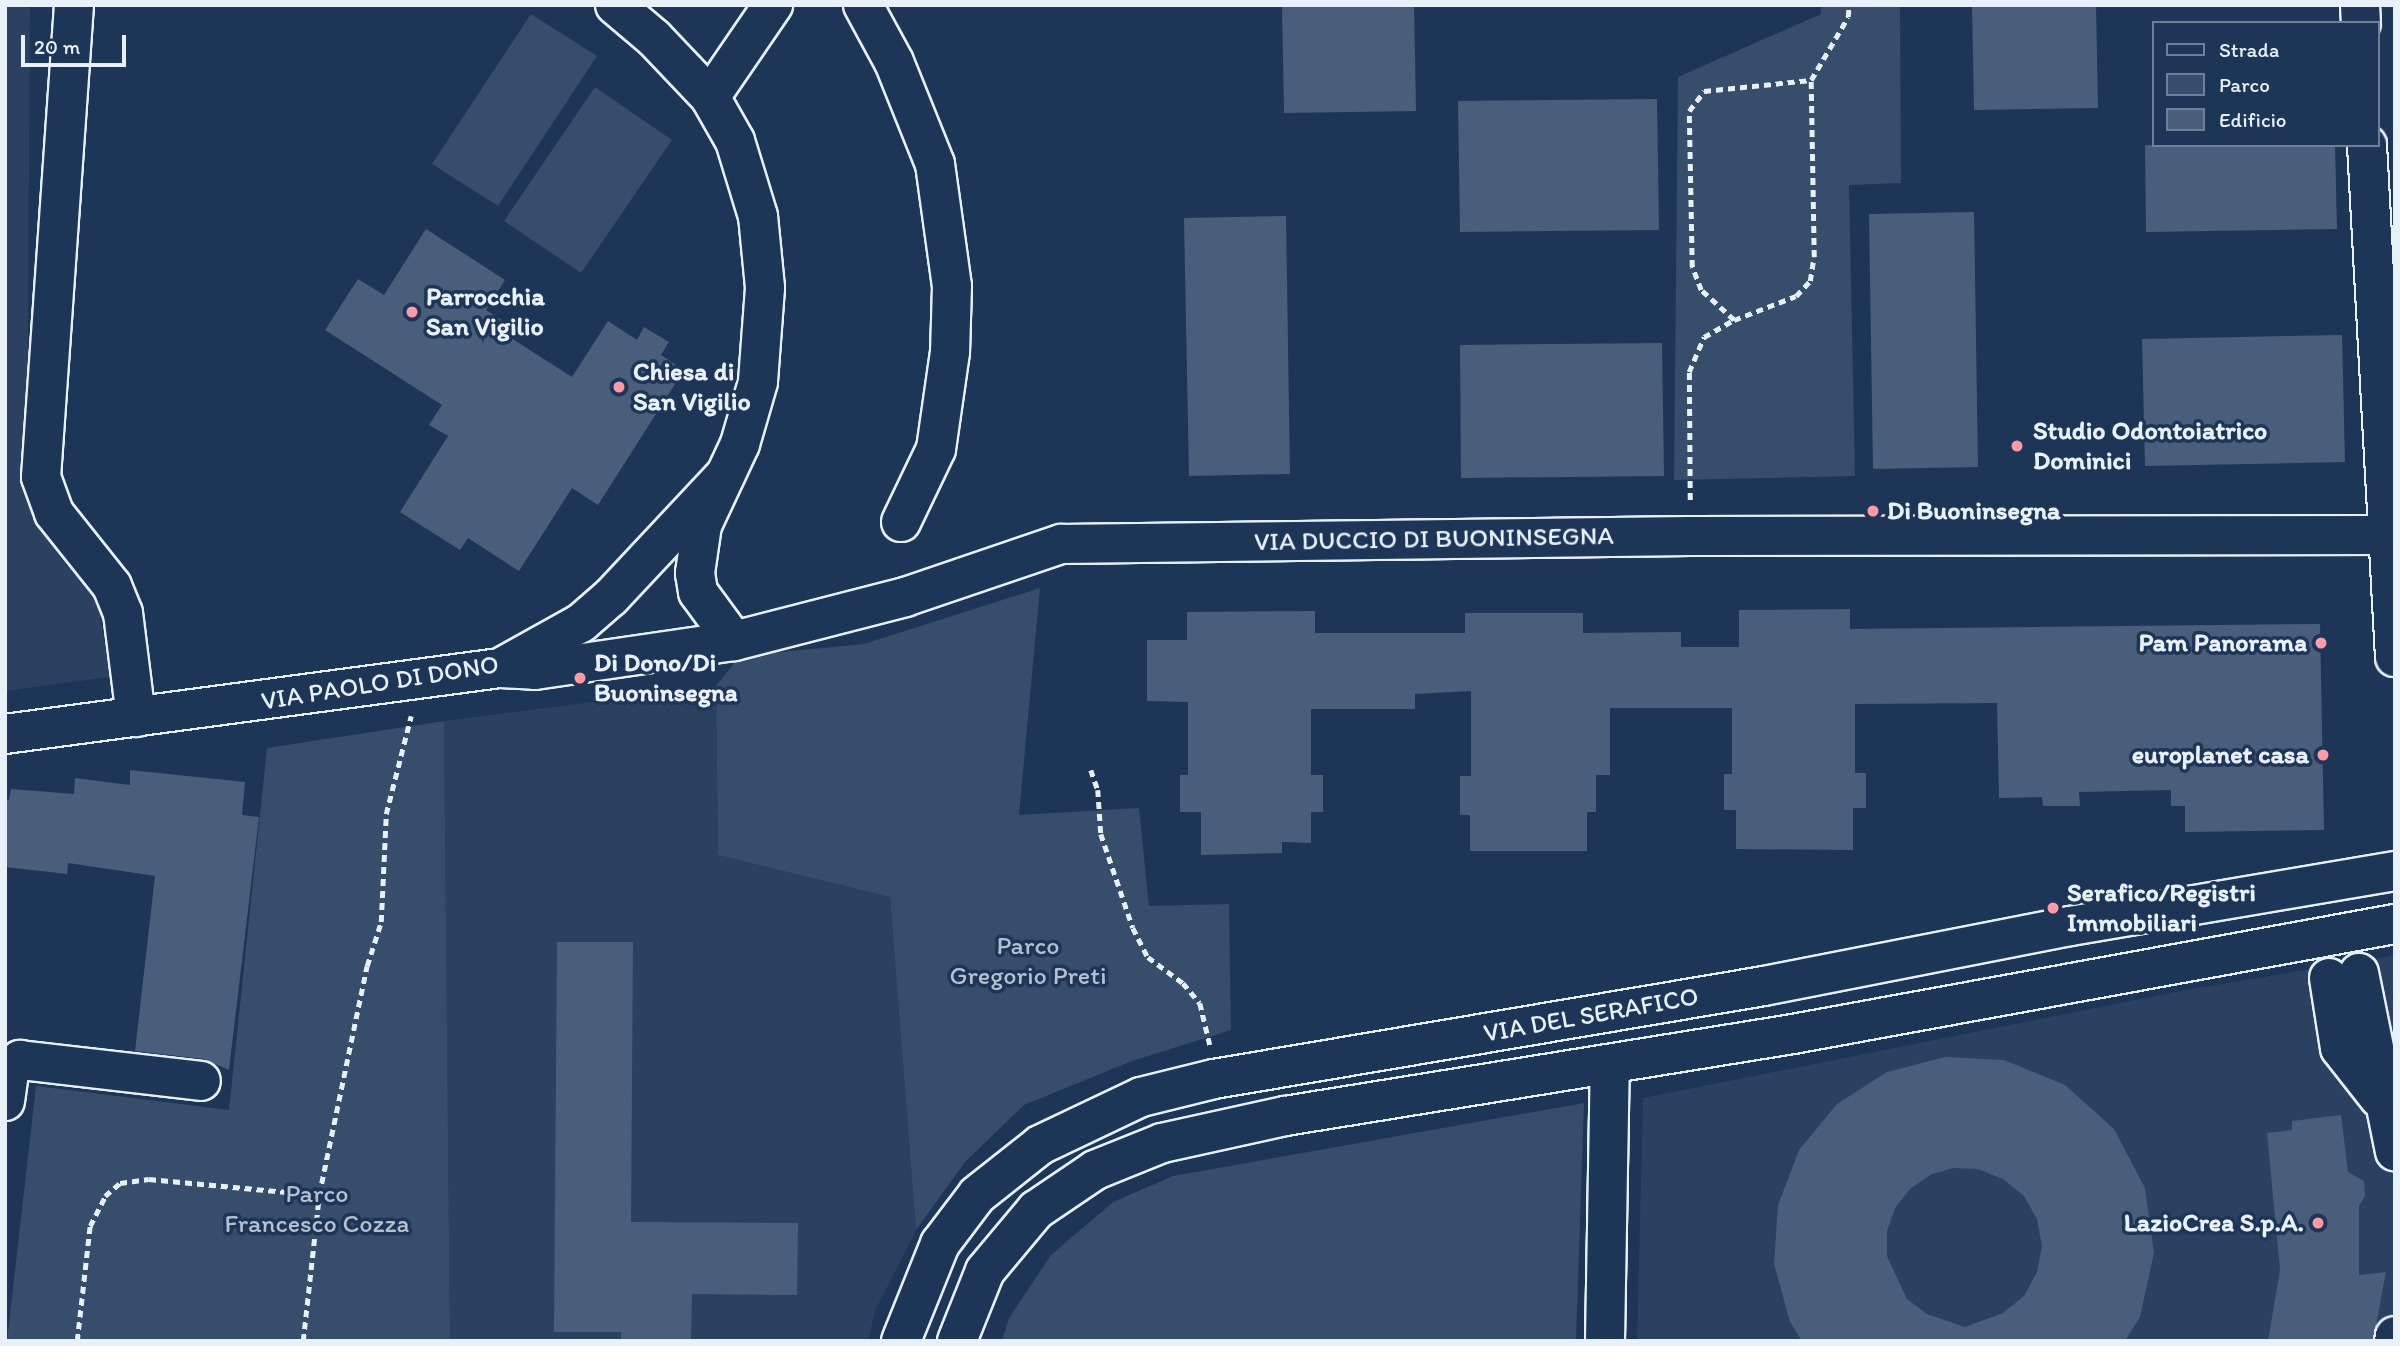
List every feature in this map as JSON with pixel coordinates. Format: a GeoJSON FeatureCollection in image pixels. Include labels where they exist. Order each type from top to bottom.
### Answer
{"type":"FeatureCollection","features":[{"type":"Feature","properties":{"kind":"street"},"geometry":{"type":"LineString","coordinates":[[74,5],[41,477],[54,513],[113,586],[123,613],[136,716]]}},
{"type":"Feature","properties":{"kind":"street","name":"VIA PAOLO DI DONO"},"geometry":{"type":"LineString","coordinates":[[615,5],[654,38],[710,97],[748,175],[758,216],[765,289],[758,382],[740,444],[702,525],[695,573],[698,592],[734,642]]}},
{"type":"Feature","properties":{"kind":"street"},"geometry":{"type":"LineString","coordinates":[[710,97],[773,5]]}},
{"type":"Feature","properties":{"kind":"street"},"geometry":{"type":"LineString","coordinates":[[863,5],[894,62],[935,164],[952,286],[950,352],[936,449],[901,522]]}},
{"type":"Feature","properties":{"kind":"street"},"geometry":{"type":"LineString","coordinates":[[2367,147],[2385,535],[2395,657]]}},
{"type":"Feature","properties":{"kind":"street","name":"VIA PAOLO DI DONO"},"geometry":{"type":"LineString","coordinates":[[5,734],[500,668],[591,615],[725,475]]}},
{"type":"Feature","properties":{"kind":"street","name":"VIA DUCCIO DI BUONINSEGNA"},"geometry":{"type":"LineString","coordinates":[[500,668],[548,668],[734,642],[905,597],[1060,544],[1690,536],[2385,535]]}},
{"type":"Feature","properties":{"kind":"street","name":"VIA DEL SERAFICO"},"geometry":{"type":"LineString","coordinates":[[901,1341],[940,1244],[977,1195],[1032,1150],[1093,1116],[1141,1097],[1214,1079],[2395,871]]}},
{"type":"Feature","properties":{"kind":"street","name":"VIA DEL SERAFICO"},"geometry":{"type":"LineString","coordinates":[[957,1341],[977,1285],[1017,1230],[1068,1186],[1125,1157],[1200,1133],[1285,1116],[1610,1064],[2395,924]]}},
{"type":"Feature","properties":{"kind":"street"},"geometry":{"type":"LineString","coordinates":[[2344,976],[2370,1039],[2389,1111],[2395,1152]]}},
{"type":"Feature","properties":{"kind":"street"},"geometry":{"type":"LineString","coordinates":[[5,1101],[9,1071],[19,1060],[201,1081]]}},
{"type":"Feature","properties":{"kind":"street"},"geometry":{"type":"LineString","coordinates":[[1605,1341],[1610,1064]]}},
{"type":"Feature","properties":{"kind":"path"},"geometry":{"type":"LineString","coordinates":[[1690,536],[1689,372],[1704,337],[1734,320],[1796,296],[1810,281],[1814,257],[1811,80],[1848,17],[1849,5]]}},
{"type":"Feature","properties":{"kind":"path"},"geometry":{"type":"LineString","coordinates":[[1734,320],[1701,290],[1692,267],[1689,111],[1704,91],[1811,80]]}},
{"type":"Feature","properties":{"kind":"path"},"geometry":{"type":"LineString","coordinates":[[303,1341],[319,1195],[367,966],[381,922],[386,814],[412,711]]}},
{"type":"Feature","properties":{"kind":"path"},"geometry":{"type":"LineString","coordinates":[[1091,770],[1098,790],[1101,834],[1133,928],[1148,957],[1183,983],[1200,1003],[1211,1048]]}},
{"type":"Feature","properties":{"kind":"path"},"geometry":{"type":"LineString","coordinates":[[77,1341],[90,1226],[105,1196],[120,1183],[149,1179],[319,1195]]}},
{"type":"Feature","properties":{"kind":"shaded area"},"geometry":{"type":"Polygon","coordinates":[[[5,5],[30,5],[27,494],[36,520],[61,558],[98,602],[110,677],[5,691],[5,5]]]}},
{"type":"Feature","properties":{"kind":"shaded area"},"geometry":{"type":"Polygon","coordinates":[[[716,686],[718,855],[890,897],[916,1230],[875,1311],[868,1341],[450,1341],[444,721],[716,686]]]}},
{"type":"Feature","properties":{"kind":"shaded area"},"geometry":{"type":"Polygon","coordinates":[[[2395,955],[2395,1341],[1637,1341],[1643,1098],[2191,989],[2312,969],[2314,980],[2376,970],[2374,959],[2395,955]]]}},
{"type":"Feature","properties":{"kind":"green space"},"geometry":{"type":"Polygon","coordinates":[[[1821,5],[1900,5],[1901,183],[1849,185],[1855,476],[1674,480],[1678,77],[1821,14],[1821,5]]]}},
{"type":"Feature","properties":{"kind":"green space"},"geometry":{"type":"Polygon","coordinates":[[[531,14],[597,56],[498,206],[432,164],[531,14]]]}},
{"type":"Feature","properties":{"kind":"green space"},"geometry":{"type":"Polygon","coordinates":[[[595,87],[672,140],[581,273],[504,221],[595,87]]]}},
{"type":"Feature","properties":{"kind":"green space","name":"Parco Gregorio Preti"},"geometry":{"type":"Polygon","coordinates":[[[1040,588],[1019,815],[1139,808],[1149,906],[1229,904],[1231,1030],[1132,1061],[1024,1105],[965,1162],[916,1230],[890,897],[718,855],[716,686],[740,656],[864,644],[1040,588]]]}},
{"type":"Feature","properties":{"kind":"green space","name":"Parco Francesco Cozza"},"geometry":{"type":"Polygon","coordinates":[[[444,721],[450,1341],[7,1341],[36,1086],[229,1110],[267,748],[444,721]]]}},
{"type":"Feature","properties":{"kind":"green space"},"geometry":{"type":"Polygon","coordinates":[[[1584,1103],[1576,1341],[1002,1341],[1009,1318],[1051,1255],[1113,1202],[1173,1176],[1584,1103]]]}},
{"type":"Feature","properties":{"kind":"building"},"geometry":{"type":"Polygon","coordinates":[[[1282,5],[1414,5],[1416,111],[1284,113],[1282,5]]]}},
{"type":"Feature","properties":{"kind":"building"},"geometry":{"type":"Polygon","coordinates":[[[1972,5],[2096,5],[2098,108],[1974,110],[1972,5]]]}},
{"type":"Feature","properties":{"kind":"building"},"geometry":{"type":"Polygon","coordinates":[[[1657,99],[1659,230],[1460,232],[1458,101],[1657,99]]]}},
{"type":"Feature","properties":{"kind":"building"},"geometry":{"type":"Polygon","coordinates":[[[2145,145],[2335,147],[2337,229],[2146,232],[2145,145]]]}},
{"type":"Feature","properties":{"kind":"building"},"geometry":{"type":"Polygon","coordinates":[[[1974,212],[1978,467],[1873,469],[1869,214],[1974,212]]]}},
{"type":"Feature","properties":{"kind":"building"},"geometry":{"type":"Polygon","coordinates":[[[1286,216],[1290,474],[1189,476],[1184,218],[1286,216]]]}},
{"type":"Feature","properties":{"kind":"building","name":"Chiesa di San Vigilio"},"geometry":{"type":"Polygon","coordinates":[[[426,229],[505,280],[486,310],[516,329],[511,338],[572,377],[608,321],[637,340],[644,327],[669,342],[661,355],[684,370],[598,505],[572,488],[519,571],[468,538],[460,550],[400,512],[448,436],[429,425],[442,405],[325,330],[358,279],[384,295],[426,229]]]}},
{"type":"Feature","properties":{"kind":"building"},"geometry":{"type":"Polygon","coordinates":[[[2342,335],[2345,462],[2145,466],[2142,339],[2342,335]]]}},
{"type":"Feature","properties":{"kind":"building"},"geometry":{"type":"Polygon","coordinates":[[[1662,343],[1664,476],[1461,478],[1460,345],[1662,343]]]}},
{"type":"Feature","properties":{"kind":"building"},"geometry":{"type":"Polygon","coordinates":[[[1850,609],[1850,629],[2320,624],[2324,830],[2185,832],[2185,806],[2171,806],[2171,790],[2079,792],[2080,806],[2043,806],[2042,797],[1999,798],[1997,703],[1855,704],[1855,773],[1866,773],[1866,808],[1853,808],[1853,850],[1736,849],[1736,810],[1724,810],[1724,774],[1732,774],[1732,708],[1610,708],[1610,775],[1596,775],[1596,812],[1587,812],[1587,851],[1470,851],[1470,815],[1460,815],[1460,776],[1471,776],[1471,691],[1415,694],[1415,709],[1311,709],[1311,775],[1323,775],[1323,812],[1311,812],[1311,843],[1282,842],[1282,853],[1201,855],[1201,812],[1180,812],[1180,775],[1188,775],[1188,702],[1147,701],[1147,640],[1187,640],[1187,612],[1315,611],[1315,633],[1465,633],[1465,613],[1583,613],[1583,633],[1681,632],[1681,647],[1739,647],[1739,610],[1850,609]]]}},
{"type":"Feature","properties":{"kind":"building"},"geometry":{"type":"Polygon","coordinates":[[[130,770],[245,782],[242,815],[259,817],[229,1070],[204,1059],[135,1051],[155,876],[68,863],[67,874],[5,867],[5,799],[9,800],[11,789],[74,794],[75,778],[130,785],[130,770]]]}},
{"type":"Feature","properties":{"kind":"building"},"geometry":{"type":"Polygon","coordinates":[[[557,942],[633,942],[631,1222],[798,1223],[797,1295],[692,1294],[691,1341],[621,1341],[621,1332],[554,1332],[557,942]]]}},
{"type":"Feature","properties":{"kind":"building"},"geometry":{"type":"Polygon","coordinates":[[[1945,1057],[2004,1060],[2065,1085],[2114,1129],[2145,1188],[2154,1253],[2140,1317],[2125,1341],[1802,1341],[1790,1322],[1774,1264],[1778,1205],[1799,1150],[1837,1104],[1887,1072],[1945,1057]],[[1953,1168],[1930,1175],[1910,1189],[1895,1208],[1887,1231],[1887,1256],[1907,1299],[1927,1314],[1965,1327],[2003,1313],[2024,1296],[2037,1272],[2042,1246],[2037,1219],[2024,1196],[2003,1179],[1978,1169],[1953,1168]]]}},
{"type":"Feature","properties":{"kind":"building","name":"LazioCrea S.p.A."},"geometry":{"type":"Polygon","coordinates":[[[2341,1115],[2348,1172],[2364,1181],[2365,1196],[2359,1206],[2359,1275],[2386,1272],[2373,1341],[2268,1341],[2280,1270],[2267,1133],[2292,1130],[2292,1121],[2341,1115]]]}},
{"type":"Feature","properties":{"kind":"place","name":"Parrocchia San Vigilio"},"geometry":{"type":"Point","coordinates":[412,312]}},
{"type":"Feature","properties":{"kind":"place","name":"Chiesa di San Vigilio"},"geometry":{"type":"Point","coordinates":[619,387]}},
{"type":"Feature","properties":{"kind":"place","name":"Studio Odontoiatrico Dominici"},"geometry":{"type":"Point","coordinates":[2017,446]}},
{"type":"Feature","properties":{"kind":"place","name":"Di Buoninsegna"},"geometry":{"type":"Point","coordinates":[1873,511]}},
{"type":"Feature","properties":{"kind":"place","name":"Pam Panorama"},"geometry":{"type":"Point","coordinates":[2321,643]}},
{"type":"Feature","properties":{"kind":"place","name":"Di Dono/Di Buoninsegna"},"geometry":{"type":"Point","coordinates":[580,678]}},
{"type":"Feature","properties":{"kind":"place","name":"europlanet casa"},"geometry":{"type":"Point","coordinates":[2323,755]}},
{"type":"Feature","properties":{"kind":"place","name":"Serafico/Registri Immobiliari"},"geometry":{"type":"Point","coordinates":[2053,908]}},
{"type":"Feature","properties":{"kind":"place","name":"LazioCrea S.p.A."},"geometry":{"type":"Point","coordinates":[2318,1223]}}]}
